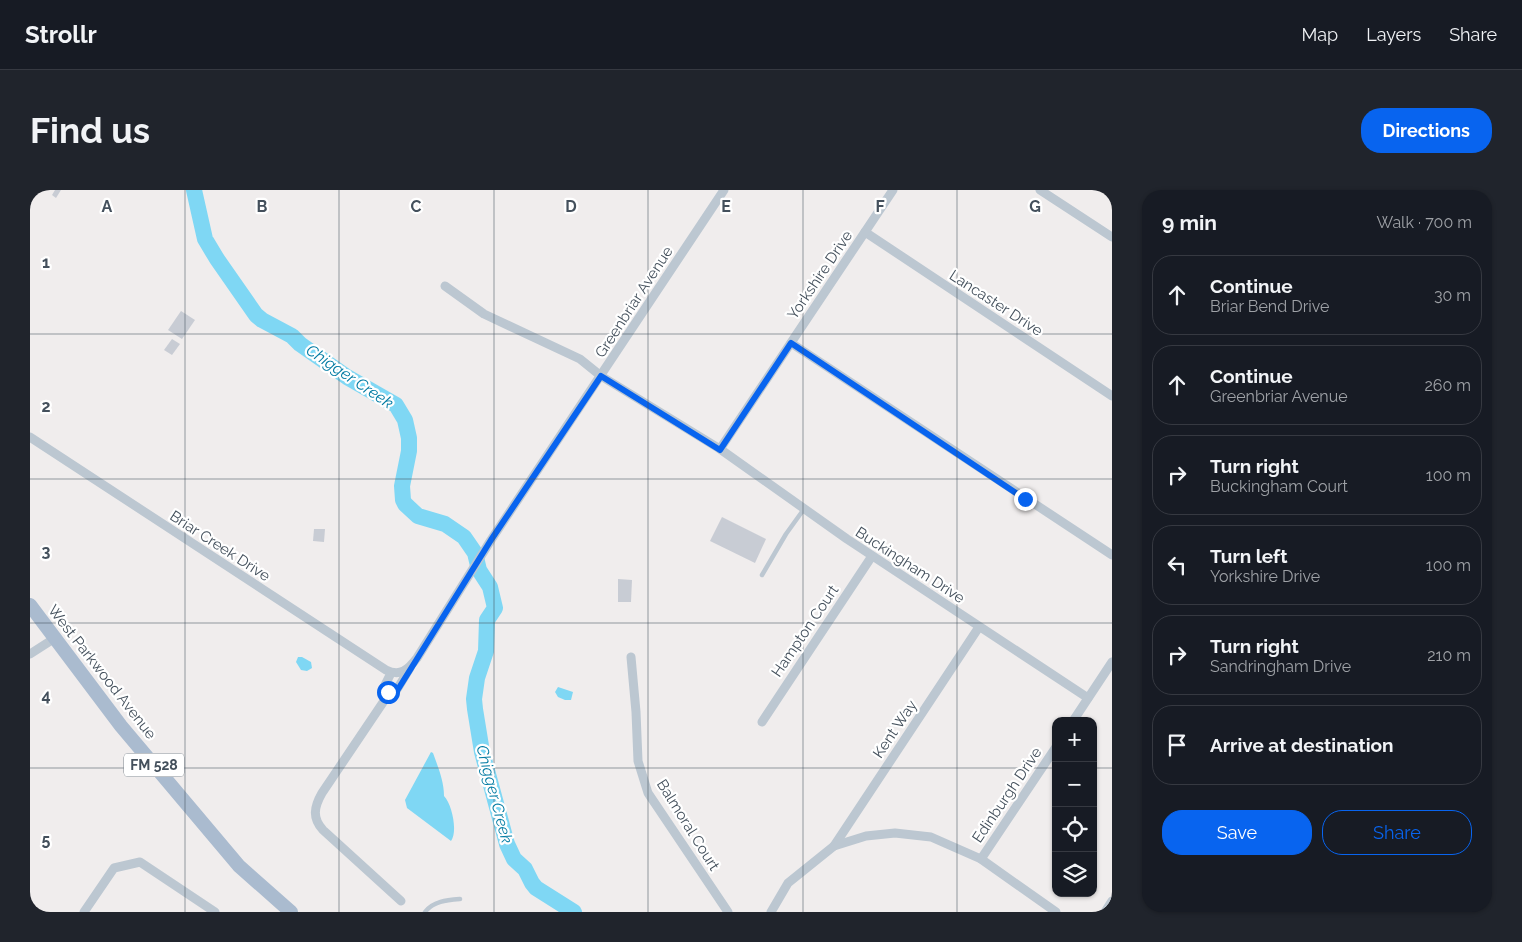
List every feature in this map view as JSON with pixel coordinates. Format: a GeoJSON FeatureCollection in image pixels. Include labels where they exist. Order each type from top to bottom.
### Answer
{"type":"FeatureCollection","features":[{"type":"Feature","properties":{"kind":"main road","name":"West Parkwood Avenue"},"geometry":{"type":"LineString","coordinates":[[30,605],[121,726],[239,866],[291,912]]}},
{"type":"Feature","properties":{"kind":"street","name":"Greenbriar Avenue"},"geometry":{"type":"LineString","coordinates":[[394,673],[406,670],[413,664],[491,540],[724,190]]}},
{"type":"Feature","properties":{"kind":"street","name":"Yorkshire Drive"},"geometry":{"type":"LineString","coordinates":[[720,450],[893,190]]}},
{"type":"Feature","properties":{"kind":"street"},"geometry":{"type":"LineString","coordinates":[[1040,190],[1112,237]]}},
{"type":"Feature","properties":{"kind":"street","name":"Lancaster Drive"},"geometry":{"type":"LineString","coordinates":[[865,232],[1112,396]]}},
{"type":"Feature","properties":{"kind":"street","name":"Buckingham Drive"},"geometry":{"type":"LineString","coordinates":[[445,286],[484,314],[580,358],[601,376],[720,450],[872,556],[1088,698]]}},
{"type":"Feature","properties":{"kind":"street"},"geometry":{"type":"LineString","coordinates":[[791,343],[1112,556]]}},
{"type":"Feature","properties":{"kind":"street","name":"Briar Creek Drive"},"geometry":{"type":"LineString","coordinates":[[30,437],[394,673]]}},
{"type":"Feature","properties":{"kind":"street","name":"Hampton Court"},"geometry":{"type":"LineString","coordinates":[[762,722],[872,556]]}},
{"type":"Feature","properties":{"kind":"street","name":"Kent Way"},"geometry":{"type":"LineString","coordinates":[[834,846],[980,627]]}},
{"type":"Feature","properties":{"kind":"street"},"geometry":{"type":"LineString","coordinates":[[30,654],[55,638]]}},
{"type":"Feature","properties":{"kind":"street","name":"Balmoral Court"},"geometry":{"type":"LineString","coordinates":[[631,658],[638,761],[648,793],[728,912]]}},
{"type":"Feature","properties":{"kind":"street"},"geometry":{"type":"LineString","coordinates":[[1076,717],[1112,662]]}},
{"type":"Feature","properties":{"kind":"street"},"geometry":{"type":"LineString","coordinates":[[402,901],[318,825],[315,814],[317,802],[322,793],[388,695],[397,691],[413,664]]}},
{"type":"Feature","properties":{"kind":"street"},"geometry":{"type":"LineString","coordinates":[[388,695],[385,685],[394,673]]}},
{"type":"Feature","properties":{"kind":"street","name":"Edinburgh Drive"},"geometry":{"type":"LineString","coordinates":[[981,859],[1052,753]]}},
{"type":"Feature","properties":{"kind":"street"},"geometry":{"type":"LineString","coordinates":[[771,912],[788,883],[834,846],[866,836],[895,833],[931,837],[981,859],[1056,912]]}},
{"type":"Feature","properties":{"kind":"street"},"geometry":{"type":"LineString","coordinates":[[84,912],[114,868],[140,862],[215,912]]}},
{"type":"Feature","properties":{"kind":"street"},"geometry":{"type":"LineString","coordinates":[[1104,912],[1112,901]]}},
{"type":"Feature","properties":{"kind":"lane"},"geometry":{"type":"LineString","coordinates":[[762,575],[786,534],[804,509]]}},
{"type":"Feature","properties":{"kind":"lane"},"geometry":{"type":"LineString","coordinates":[[425,912],[431,905],[460,899]]}},
{"type":"Feature","properties":{"kind":"water"},"geometry":{"type":"Polygon","coordinates":[[[298,657],[311,662],[312,668],[307,671],[301,670],[296,662],[298,657]]]}},
{"type":"Feature","properties":{"kind":"water"},"geometry":{"type":"Polygon","coordinates":[[[558,687],[573,692],[571,700],[558,697],[555,692],[558,687]]]}},
{"type":"Feature","properties":{"kind":"water"},"geometry":{"type":"Polygon","coordinates":[[[431,752],[439,769],[444,796],[453,818],[454,831],[451,841],[407,808],[405,800],[431,752]]]}},
{"type":"Feature","properties":{"kind":"building"},"geometry":{"type":"Polygon","coordinates":[[[55,190],[61,190],[56,198],[52,195],[55,190]]]}},
{"type":"Feature","properties":{"kind":"building"},"geometry":{"type":"Polygon","coordinates":[[[181,311],[195,320],[182,339],[168,330],[181,311]]]}},
{"type":"Feature","properties":{"kind":"building"},"geometry":{"type":"Polygon","coordinates":[[[172,339],[180,344],[172,355],[164,350],[172,339]]]}},
{"type":"Feature","properties":{"kind":"building"},"geometry":{"type":"Polygon","coordinates":[[[722,517],[766,539],[755,563],[710,541],[722,517]]]}},
{"type":"Feature","properties":{"kind":"building"},"geometry":{"type":"Polygon","coordinates":[[[314,529],[325,529],[324,542],[313,541],[314,529]]]}},
{"type":"Feature","properties":{"kind":"building"},"geometry":{"type":"Polygon","coordinates":[[[618,579],[632,580],[631,602],[618,602],[618,579]]]}},
{"type":"Feature","properties":{"kind":"waterway","name":"Chigger Creek"},"geometry":{"type":"LineString","coordinates":[[194,190],[205,239],[256,315],[292,336],[300,344],[347,377],[396,405],[405,420],[409,438],[409,451],[402,486],[405,504],[418,516],[445,524],[464,537],[475,553],[479,570],[490,587],[495,608],[487,620],[486,651],[477,678],[474,699],[482,752],[507,844],[514,859],[525,869],[536,888],[574,912]]}},
{"type":"Feature","properties":{"kind":"route"},"geometry":{"type":"LineString","coordinates":[[388,692],[388,695],[397,691],[491,540],[601,376],[720,450],[791,343],[1025,499]]}}]}
